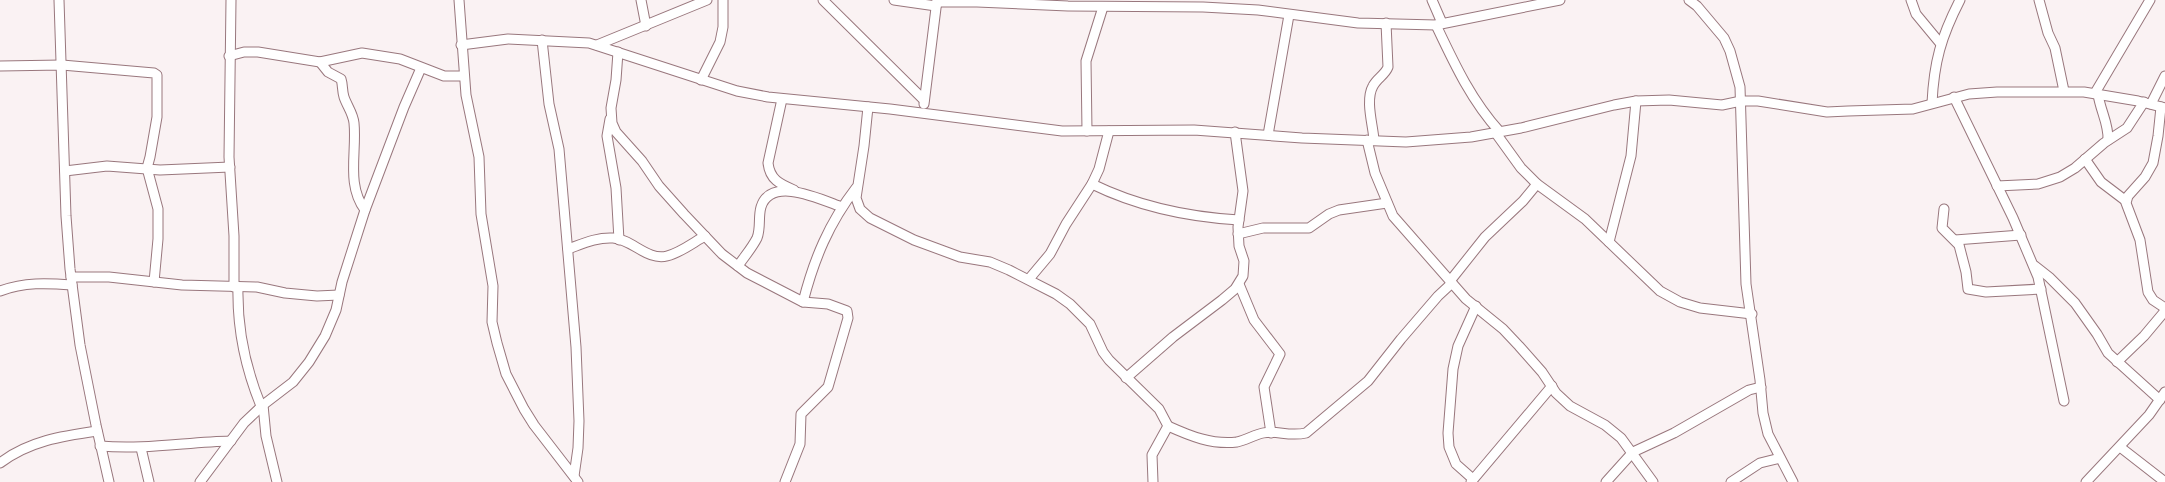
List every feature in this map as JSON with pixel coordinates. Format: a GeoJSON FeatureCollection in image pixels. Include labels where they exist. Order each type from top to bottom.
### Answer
{"type":"FeatureCollection","features":[{"type":"Feature","properties":{"kind":"street"},"geometry":{"type":"LineString","coordinates":[[59,0],[64,171],[71,281],[80,345],[100,446],[109,482]]}},
{"type":"Feature","properties":{"kind":"street"},"geometry":{"type":"LineString","coordinates":[[231,0],[229,56],[230,167],[237,312],[245,360],[262,406],[267,444],[277,482]]}},
{"type":"Feature","properties":{"kind":"street"},"geometry":{"type":"LineString","coordinates":[[459,0],[464,76],[472,132],[479,157],[481,214],[493,286],[492,322],[497,343],[506,374],[520,403],[534,425],[576,479]]}},
{"type":"Feature","properties":{"kind":"street"},"geometry":{"type":"LineString","coordinates":[[641,0],[646,26]]}},
{"type":"Feature","properties":{"kind":"street"},"geometry":{"type":"LineString","coordinates":[[597,45],[707,0]]}},
{"type":"Feature","properties":{"kind":"street"},"geometry":{"type":"LineString","coordinates":[[701,80],[720,42],[723,27],[723,0]]}},
{"type":"Feature","properties":{"kind":"street"},"geometry":{"type":"LineString","coordinates":[[823,0],[924,100]]}},
{"type":"Feature","properties":{"kind":"street"},"geometry":{"type":"LineString","coordinates":[[894,0],[937,3],[977,2],[1022,6],[1100,4],[1203,7],[1258,10],[1358,23],[1439,24],[1560,0]]}},
{"type":"Feature","properties":{"kind":"street"},"geometry":{"type":"LineString","coordinates":[[1432,0],[1455,67],[1521,168],[1537,184],[1585,219],[1660,291],[1680,302],[1700,308],[1752,314]]}},
{"type":"Feature","properties":{"kind":"street"},"geometry":{"type":"LineString","coordinates":[[1689,0],[1697,6],[1724,38],[1730,51],[1741,101],[1741,165],[1746,284],[1752,314],[1763,413],[1768,434],[1792,482]]}},
{"type":"Feature","properties":{"kind":"street"},"geometry":{"type":"LineString","coordinates":[[1911,0],[1916,14],[1931,30],[1940,43]]}},
{"type":"Feature","properties":{"kind":"street"},"geometry":{"type":"LineString","coordinates":[[1932,103],[1935,63],[1940,43],[1960,0]]}},
{"type":"Feature","properties":{"kind":"street"},"geometry":{"type":"LineString","coordinates":[[2039,0],[2048,33],[2055,48],[2064,91]]}},
{"type":"Feature","properties":{"kind":"street"},"geometry":{"type":"LineString","coordinates":[[2108,140],[2107,125],[2097,94],[2150,0]]}},
{"type":"Feature","properties":{"kind":"street"},"geometry":{"type":"LineString","coordinates":[[923,113],[937,3]]}},
{"type":"Feature","properties":{"kind":"street"},"geometry":{"type":"LineString","coordinates":[[1087,131],[1086,61],[1100,4]]}},
{"type":"Feature","properties":{"kind":"street"},"geometry":{"type":"LineString","coordinates":[[1268,135],[1289,15]]}},
{"type":"Feature","properties":{"kind":"street"},"geometry":{"type":"LineString","coordinates":[[1386,23],[1388,67],[1386,72],[1374,83],[1370,96],[1370,140],[1375,173],[1393,216],[1451,282],[1503,329],[1570,406],[1605,425],[1621,438],[1633,452],[1653,482]]}},
{"type":"Feature","properties":{"kind":"street"},"geometry":{"type":"LineString","coordinates":[[461,45],[508,39],[566,40],[597,45],[737,91],[782,99],[923,113],[1062,131],[1194,130],[1406,142],[1443,140],[1521,128],[1636,101],[1669,100],[1722,105],[1741,101],[1758,101],[1827,112],[1913,109],[1954,97],[1997,92],[2064,91],[2097,94],[2147,103],[2163,108],[2153,163],[2145,177],[2128,196],[2126,207],[2140,240],[2148,292],[2153,300],[2165,308]]}},
{"type":"Feature","properties":{"kind":"street"},"geometry":{"type":"LineString","coordinates":[[542,40],[549,104],[560,149],[568,249],[578,391],[578,448],[576,479]]}},
{"type":"Feature","properties":{"kind":"street"},"geometry":{"type":"LineString","coordinates":[[229,56],[244,52],[258,52],[320,62],[362,53],[400,59],[444,76],[464,76]]}},
{"type":"Feature","properties":{"kind":"street"},"geometry":{"type":"LineString","coordinates":[[618,52],[611,115],[607,136],[616,188],[619,240]]}},
{"type":"Feature","properties":{"kind":"street"},"geometry":{"type":"LineString","coordinates":[[320,62],[328,72],[341,79],[344,97],[352,114],[354,130],[354,185],[356,196],[365,210]]}},
{"type":"Feature","properties":{"kind":"street"},"geometry":{"type":"LineString","coordinates":[[0,66],[62,65],[154,73],[157,75],[157,117],[153,143],[146,168],[158,209],[158,238],[154,282]]}},
{"type":"Feature","properties":{"kind":"street"},"geometry":{"type":"LineString","coordinates":[[200,482],[244,423],[262,406],[293,382],[309,362],[325,336],[336,310],[339,295],[365,210],[404,107],[422,68]]}},
{"type":"Feature","properties":{"kind":"street"},"geometry":{"type":"LineString","coordinates":[[1997,186],[2038,184],[2055,178],[2075,168],[2108,140],[2126,128],[2147,103],[2165,76]]}},
{"type":"Feature","properties":{"kind":"street"},"geometry":{"type":"LineString","coordinates":[[1954,97],[2021,235],[2033,266],[2041,289],[2064,400]]}},
{"type":"Feature","properties":{"kind":"street"},"geometry":{"type":"LineString","coordinates":[[782,99],[770,152],[769,172],[779,183],[842,207]]}},
{"type":"Feature","properties":{"kind":"street"},"geometry":{"type":"LineString","coordinates":[[1609,242],[1631,156],[1636,101]]}},
{"type":"Feature","properties":{"kind":"street"},"geometry":{"type":"LineString","coordinates":[[868,107],[857,204],[870,218],[914,240],[960,257],[990,262],[1030,279],[1056,294],[1080,312],[1090,324],[1103,352],[1126,378],[1159,409],[1168,426],[1198,439],[1228,442],[1271,432],[1294,436],[1306,433],[1356,392],[1380,368],[1401,340],[1451,282],[1476,247],[1523,201],[1537,184]]}},
{"type":"Feature","properties":{"kind":"street"},"geometry":{"type":"LineString","coordinates":[[611,115],[612,123],[616,132],[642,161],[659,186],[722,254],[768,285],[803,302],[838,306],[847,312],[848,318],[828,387],[801,414],[800,444],[785,482]]}},
{"type":"Feature","properties":{"kind":"street"},"geometry":{"type":"LineString","coordinates":[[1030,279],[1050,254],[1066,224],[1092,184],[1100,169],[1110,131]]}},
{"type":"Feature","properties":{"kind":"street"},"geometry":{"type":"LineString","coordinates":[[1126,378],[1173,337],[1222,300],[1239,284],[1245,269],[1238,234],[1243,191],[1235,132]]}},
{"type":"Feature","properties":{"kind":"street"},"geometry":{"type":"LineString","coordinates":[[2085,159],[2101,182],[2126,201]]}},
{"type":"Feature","properties":{"kind":"street"},"geometry":{"type":"LineString","coordinates":[[64,171],[107,166],[160,170],[230,167]]}},
{"type":"Feature","properties":{"kind":"street"},"geometry":{"type":"LineString","coordinates":[[1092,184],[1141,204],[1180,214],[1239,220]]}},
{"type":"Feature","properties":{"kind":"street"},"geometry":{"type":"LineString","coordinates":[[803,302],[816,257],[828,229],[858,185]]}},
{"type":"Feature","properties":{"kind":"street"},"geometry":{"type":"LineString","coordinates":[[738,266],[757,237],[761,206],[765,200],[773,194],[797,191]]}},
{"type":"Feature","properties":{"kind":"street"},"geometry":{"type":"LineString","coordinates":[[1238,234],[1264,228],[1309,228],[1329,214],[1340,210],[1387,202]]}},
{"type":"Feature","properties":{"kind":"street"},"geometry":{"type":"LineString","coordinates":[[1944,209],[1942,228],[1956,240],[1962,252],[1968,289],[1992,292],[2041,289]]}},
{"type":"Feature","properties":{"kind":"street"},"geometry":{"type":"LineString","coordinates":[[1956,240],[2021,235]]}},
{"type":"Feature","properties":{"kind":"street"},"geometry":{"type":"LineString","coordinates":[[568,249],[596,240],[613,238],[654,256],[667,256],[705,236]]}},
{"type":"Feature","properties":{"kind":"street"},"geometry":{"type":"LineString","coordinates":[[2033,266],[2049,277],[2075,303],[2098,334],[2108,353],[2117,362],[2163,396],[2120,447],[2086,482]]}},
{"type":"Feature","properties":{"kind":"street"},"geometry":{"type":"LineString","coordinates":[[0,291],[12,287],[42,282],[110,277],[154,282],[256,287],[296,294],[339,295]]}},
{"type":"Feature","properties":{"kind":"street"},"geometry":{"type":"LineString","coordinates":[[1239,284],[1254,320],[1280,354],[1264,387],[1271,432]]}},
{"type":"Feature","properties":{"kind":"street"},"geometry":{"type":"LineString","coordinates":[[1476,306],[1458,346],[1453,369],[1448,433],[1449,447],[1456,464],[1472,481],[1552,386]]}},
{"type":"Feature","properties":{"kind":"street"},"geometry":{"type":"LineString","coordinates":[[2117,362],[2144,336],[2165,311]]}},
{"type":"Feature","properties":{"kind":"street"},"geometry":{"type":"LineString","coordinates":[[1606,482],[1633,452],[1674,434],[1749,390],[1761,387]]}},
{"type":"Feature","properties":{"kind":"street"},"geometry":{"type":"LineString","coordinates":[[1153,482],[1152,455],[1168,426]]}},
{"type":"Feature","properties":{"kind":"street"},"geometry":{"type":"LineString","coordinates":[[0,463],[15,453],[43,440],[97,431]]}},
{"type":"Feature","properties":{"kind":"street"},"geometry":{"type":"LineString","coordinates":[[100,446],[141,448],[191,442],[231,441]]}},
{"type":"Feature","properties":{"kind":"street"},"geometry":{"type":"LineString","coordinates":[[2120,447],[2165,482]]}},
{"type":"Feature","properties":{"kind":"street"},"geometry":{"type":"LineString","coordinates":[[141,448],[149,482]]}},
{"type":"Feature","properties":{"kind":"street"},"geometry":{"type":"LineString","coordinates":[[1731,482],[1760,463],[1780,458]]}}]}
